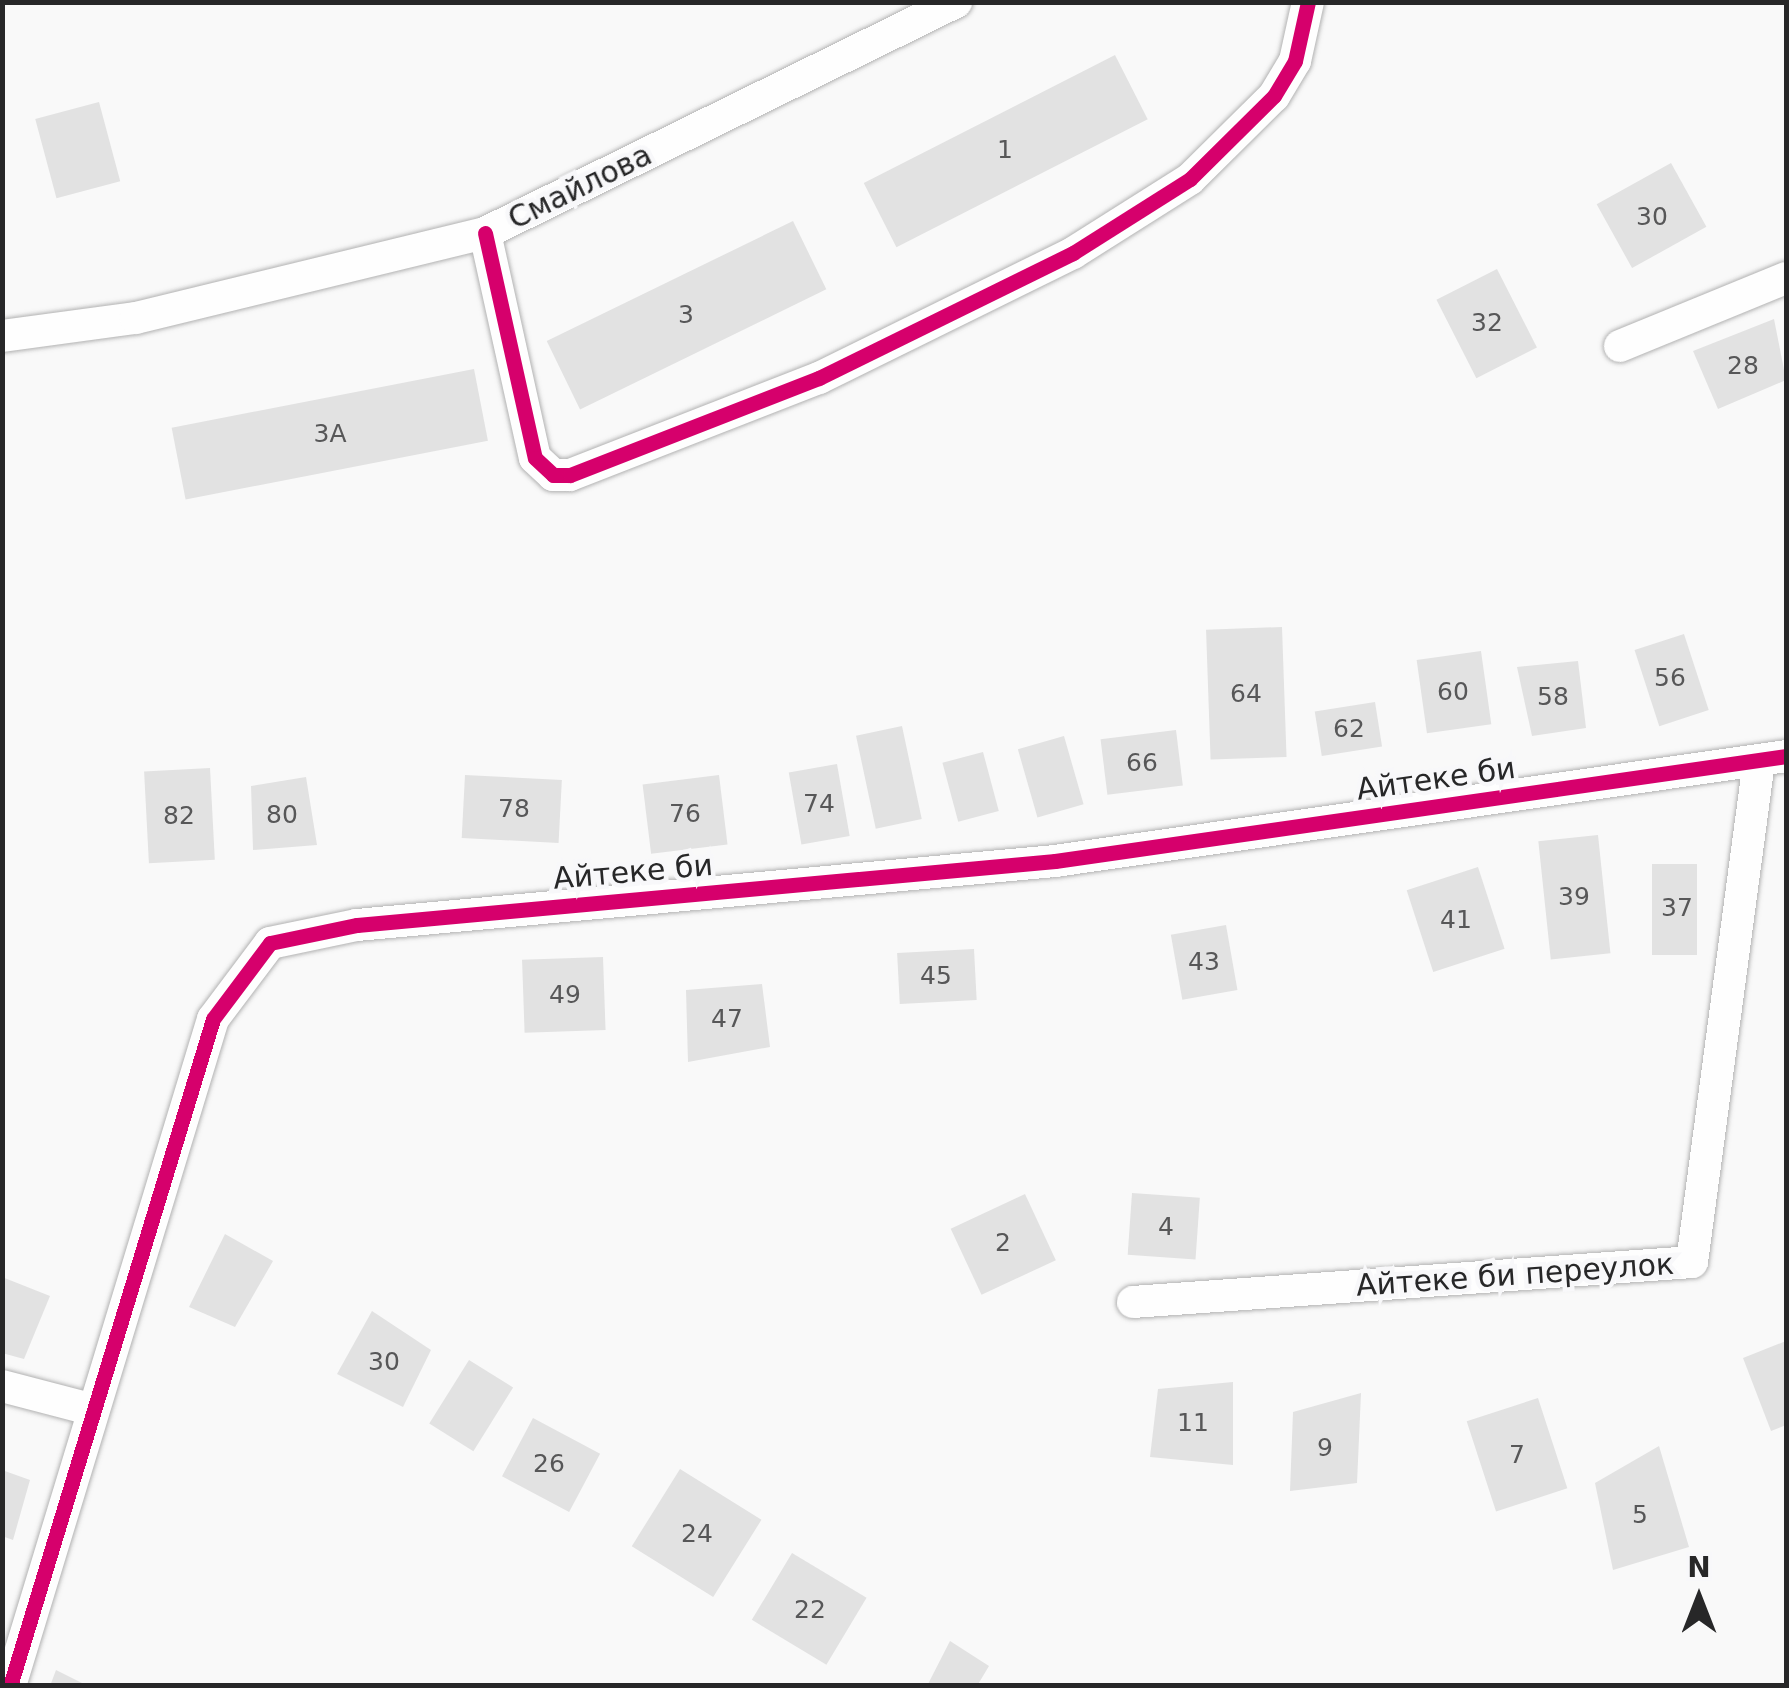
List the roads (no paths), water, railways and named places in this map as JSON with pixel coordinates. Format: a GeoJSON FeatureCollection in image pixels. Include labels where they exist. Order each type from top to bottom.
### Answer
{"type":"FeatureCollection","features":[{"type":"Feature","properties":{"kind":"street"},"geometry":{"type":"LineString","coordinates":[[486,233],[535,458],[553,476],[570,475],[819,378],[1073,254],[1173,190],[1274,96],[1295,61],[1308,2]]}},
{"type":"Feature","properties":{"kind":"street","name":"Смайлова"},"geometry":{"type":"LineString","coordinates":[[2,336],[136,318],[486,233],[940,6]]}},
{"type":"Feature","properties":{"kind":"street"},"geometry":{"type":"LineString","coordinates":[[1620,346],[1786,278]]}},
{"type":"Feature","properties":{"kind":"street","name":"Айтеке би переулок"},"geometry":{"type":"LineString","coordinates":[[1133,1302],[1692,1262],[1773,758]]}},
{"type":"Feature","properties":{"kind":"street","name":"Айтеке би"},"geometry":{"type":"LineString","coordinates":[[10,1686],[90,1409],[213,1019],[270,943],[357,925],[1055,861],[1773,758]]}},
{"type":"Feature","properties":{"kind":"street"},"geometry":{"type":"LineString","coordinates":[[2,1386],[90,1409]]}}]}
